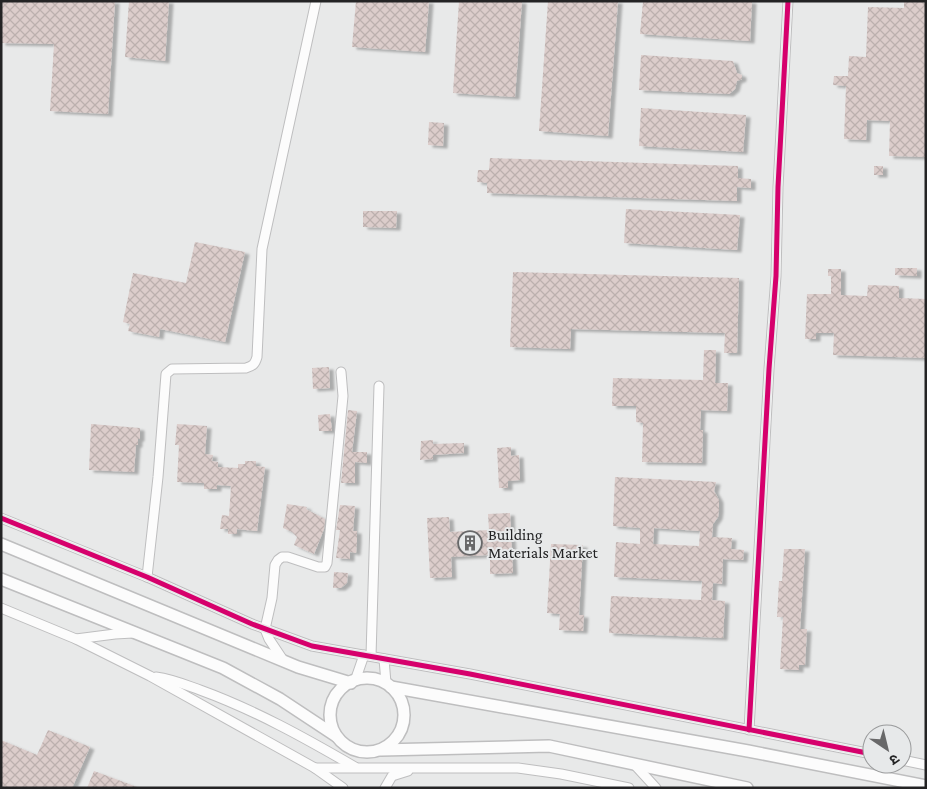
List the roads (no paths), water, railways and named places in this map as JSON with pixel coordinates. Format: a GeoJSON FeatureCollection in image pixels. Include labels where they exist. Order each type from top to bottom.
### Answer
{"type":"FeatureCollection","features":[{"type":"Feature","properties":{"kind":"main road"},"geometry":{"type":"LineString","coordinates":[[1,544],[298,667],[353,682]]}},
{"type":"Feature","properties":{"kind":"main road"},"geometry":{"type":"LineString","coordinates":[[1,579],[223,668],[280,699],[336,736],[342,743],[362,752],[549,746],[748,788]]}},
{"type":"Feature","properties":{"kind":"main road"},"geometry":{"type":"LineString","coordinates":[[336,736],[332,726],[332,706],[339,692],[353,682],[370,678],[388,685],[926,786]]}},
{"type":"Feature","properties":{"kind":"main road"},"geometry":{"type":"LineString","coordinates":[[380,750],[398,737],[404,720],[402,702],[396,691],[388,685]]}},
{"type":"Feature","properties":{"kind":"street"},"geometry":{"type":"LineString","coordinates":[[148,577],[166,374],[172,369],[246,368],[256,363],[262,249],[316,1]]}},
{"type":"Feature","properties":{"kind":"street"},"geometry":{"type":"LineString","coordinates":[[749,730],[776,276],[778,187],[788,1]]}},
{"type":"Feature","properties":{"kind":"street"},"geometry":{"type":"LineString","coordinates":[[283,660],[269,639],[265,629],[272,598],[275,565],[282,557],[294,558],[318,567],[325,567],[327,563],[343,396],[341,372]]}},
{"type":"Feature","properties":{"kind":"street"},"geometry":{"type":"LineString","coordinates":[[353,682],[368,656],[379,386]]}},
{"type":"Feature","properties":{"kind":"street"},"geometry":{"type":"LineString","coordinates":[[1,518],[148,577],[265,629],[312,646],[470,674],[862,752]]}},
{"type":"Feature","properties":{"kind":"street"},"geometry":{"type":"LineString","coordinates":[[1,608],[76,639],[150,676],[316,768],[343,788]]}},
{"type":"Feature","properties":{"kind":"street"},"geometry":{"type":"LineString","coordinates":[[76,639],[137,633]]}},
{"type":"Feature","properties":{"kind":"street"},"geometry":{"type":"LineString","coordinates":[[384,659],[388,685]]}},
{"type":"Feature","properties":{"kind":"street"},"geometry":{"type":"LineString","coordinates":[[150,676],[167,678],[261,715],[307,739],[355,768]]}},
{"type":"Feature","properties":{"kind":"street"},"geometry":{"type":"LineString","coordinates":[[912,762],[926,765]]}},
{"type":"Feature","properties":{"kind":"street"},"geometry":{"type":"LineString","coordinates":[[634,764],[656,788]]}},
{"type":"Feature","properties":{"kind":"street"},"geometry":{"type":"LineString","coordinates":[[316,768],[527,769],[628,788]]}},
{"type":"Feature","properties":{"kind":"street"},"geometry":{"type":"LineString","coordinates":[[385,788],[392,776],[418,769]]}},
{"type":"Feature","properties":{"kind":"place","name":"Building Materials Market"},"geometry":{"type":"Point","coordinates":[470,543]}}]}
